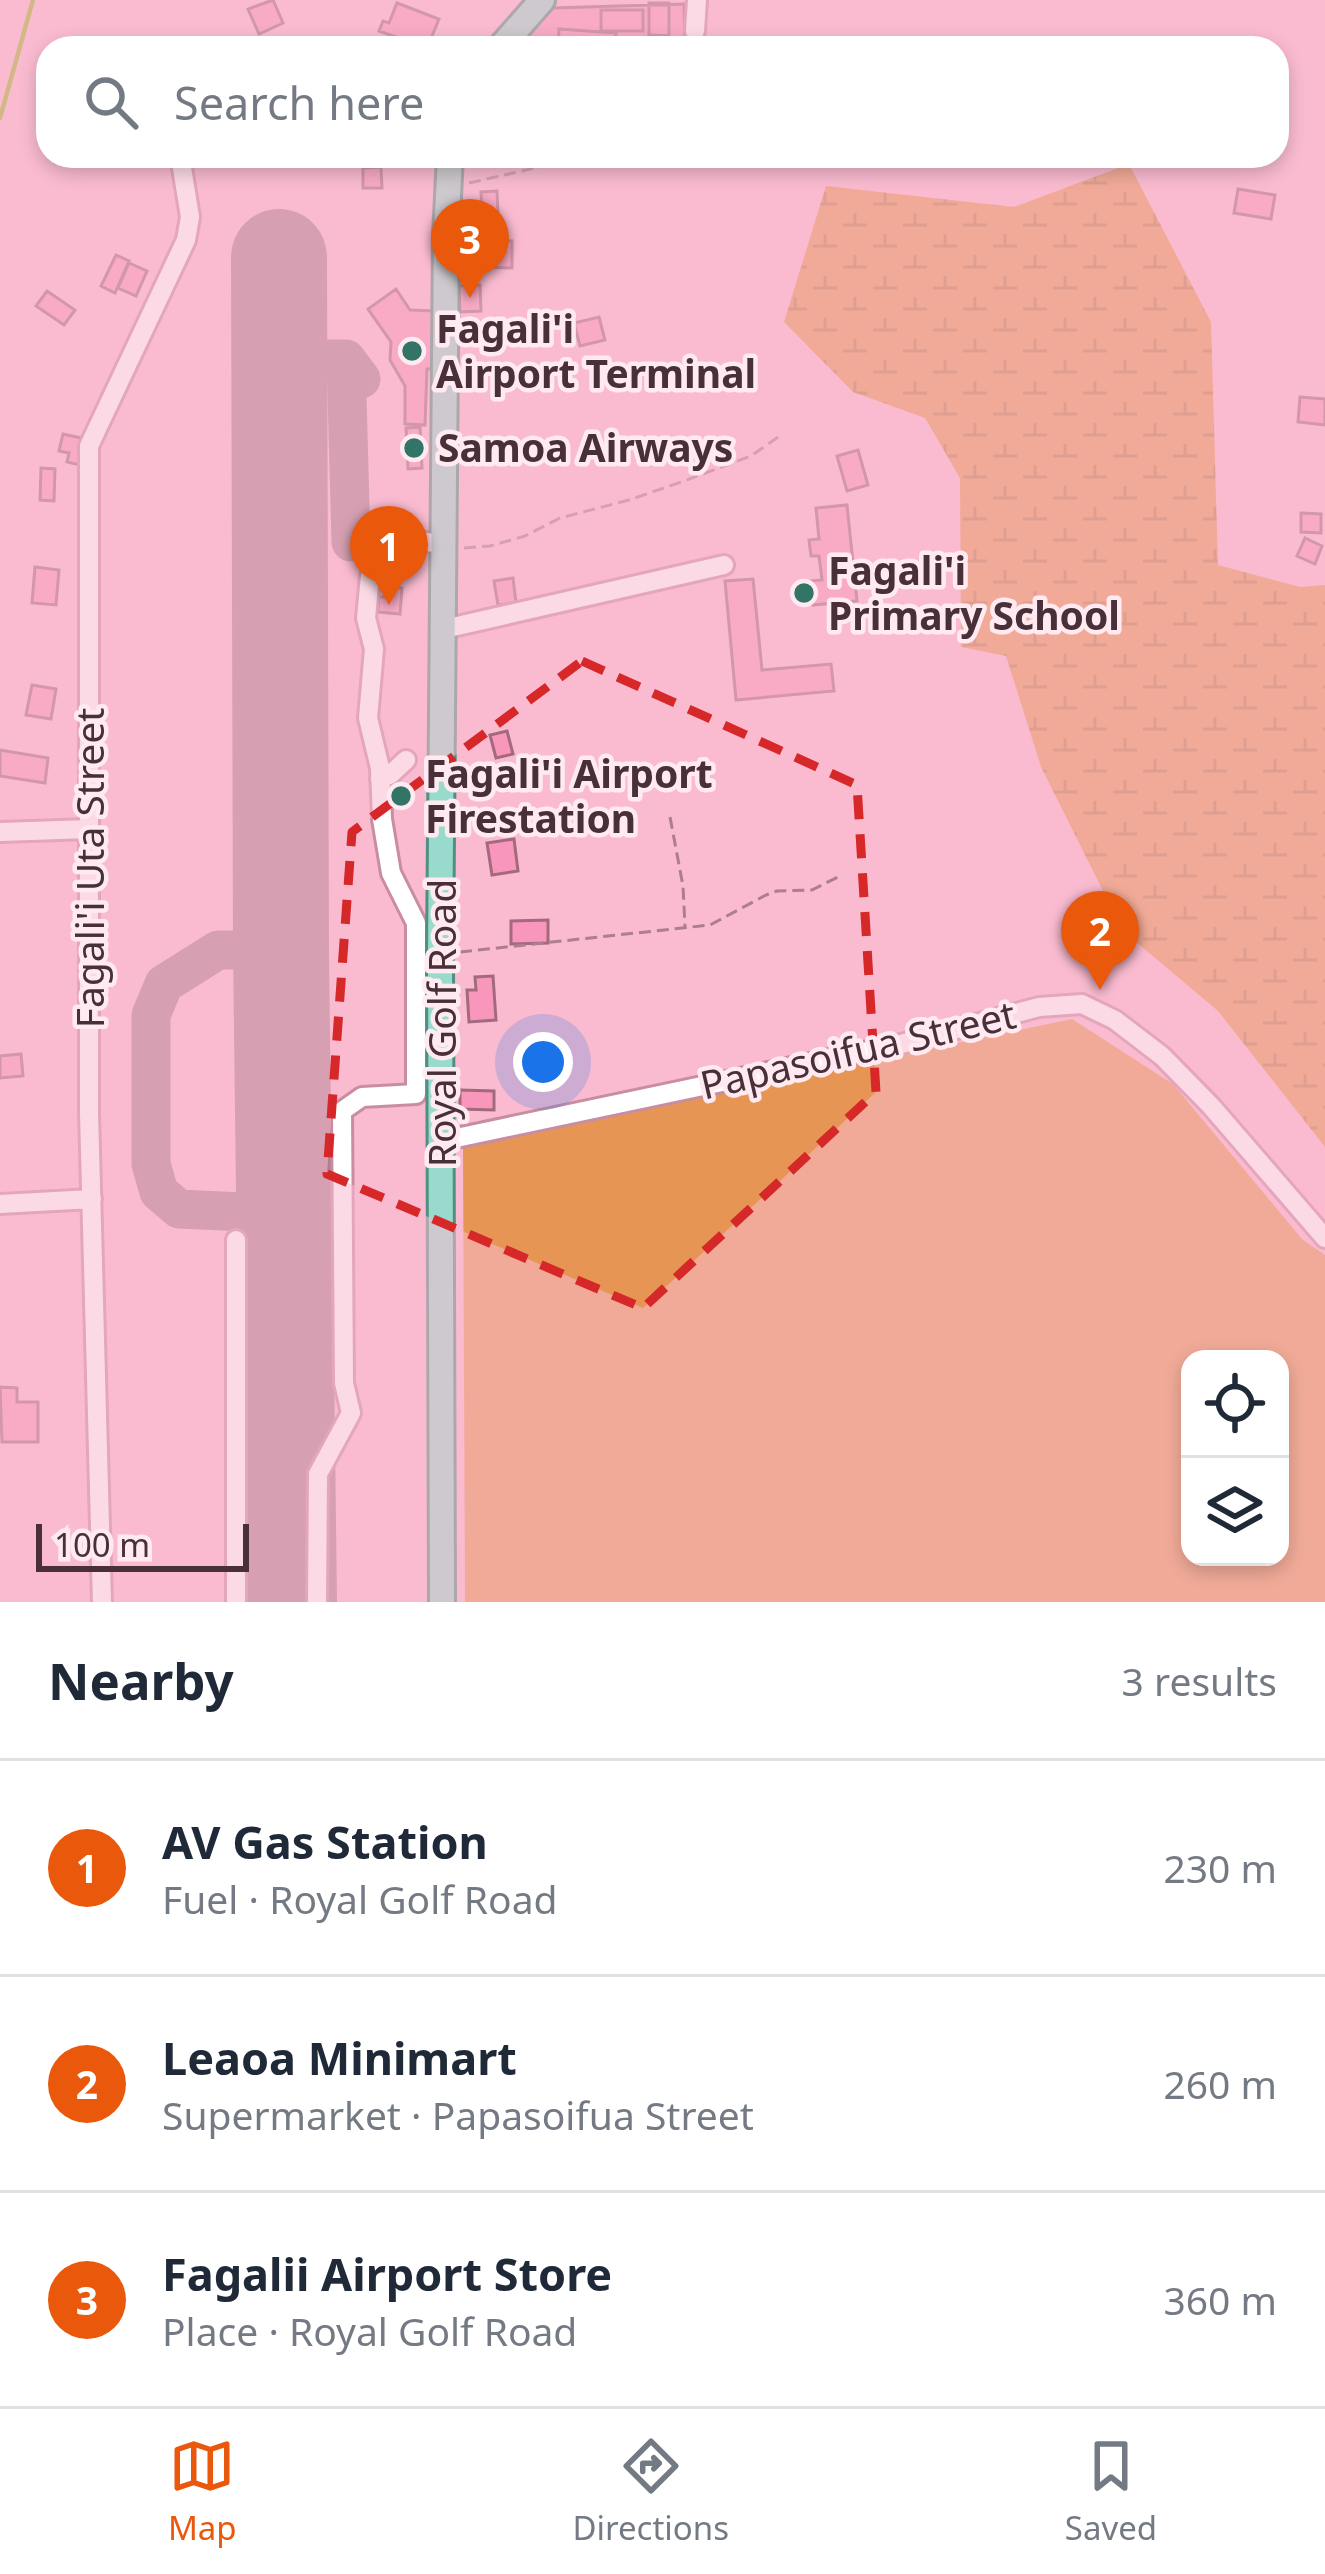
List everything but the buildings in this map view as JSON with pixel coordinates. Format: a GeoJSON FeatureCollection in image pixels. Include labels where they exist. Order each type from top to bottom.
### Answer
{"type":"FeatureCollection","features":[{"type":"Feature","properties":{"kind":"main road"},"geometry":{"type":"LineString","coordinates":[[510,36],[542,0]]}},
{"type":"Feature","properties":{"kind":"main road","name":"Royal Golf Road"},"geometry":{"type":"LineString","coordinates":[[442,1602],[440,954],[450,168]]}},
{"type":"Feature","properties":{"kind":"street"},"geometry":{"type":"LineString","coordinates":[[695,31],[697,0]]}},
{"type":"Feature","properties":{"kind":"street","name":"Fagali'i Uta Street"},"geometry":{"type":"LineString","coordinates":[[102,1602],[92,1199],[89,446],[187,240],[190,218],[182,168]]}},
{"type":"Feature","properties":{"kind":"street"},"geometry":{"type":"LineString","coordinates":[[317,1602],[318,1474],[351,1413],[344,1383],[342,1111],[362,1097],[416,1104],[416,923],[391,873],[368,718],[374,650],[366,618],[370,576],[406,541],[445,547]]}},
{"type":"Feature","properties":{"kind":"street"},"geometry":{"type":"LineString","coordinates":[[444,629],[724,565]]}},
{"type":"Feature","properties":{"kind":"street"},"geometry":{"type":"LineString","coordinates":[[380,566],[388,590]]}},
{"type":"Feature","properties":{"kind":"street"},"geometry":{"type":"LineString","coordinates":[[380,779],[406,760]]}},
{"type":"Feature","properties":{"kind":"street"},"geometry":{"type":"LineString","coordinates":[[0,832],[90,829]]}},
{"type":"Feature","properties":{"kind":"street","name":"Papasoifua Street"},"geometry":{"type":"LineString","coordinates":[[442,1142],[901,1044],[1039,1007],[1082,1004],[1115,1020],[1162,1056],[1325,1238]]}},
{"type":"Feature","properties":{"kind":"street"},"geometry":{"type":"LineString","coordinates":[[0,1204],[92,1199]]}},
{"type":"Feature","properties":{"kind":"street"},"geometry":{"type":"LineString","coordinates":[[236,1240],[236,1602]]}},
{"type":"Feature","properties":{"kind":"path"},"geometry":{"type":"LineString","coordinates":[[450,187],[542,168]]}},
{"type":"Feature","properties":{"kind":"path"},"geometry":{"type":"LineString","coordinates":[[445,547],[490,546],[525,536],[560,518],[629,500],[751,456],[781,435]]}},
{"type":"Feature","properties":{"kind":"path"},"geometry":{"type":"LineString","coordinates":[[670,817],[683,886],[685,929]]}},
{"type":"Feature","properties":{"kind":"path"},"geometry":{"type":"LineString","coordinates":[[440,954],[685,929],[722,920],[777,891],[812,890],[840,876]]}},
{"type":"Feature","properties":{"kind":"highlighted area"},"geometry":{"type":"Polygon","coordinates":[[[582,661],[857,785],[876,1092],[643,1308],[327,1174],[352,832],[582,661]]]}},
{"type":"Feature","properties":{"kind":"green space"},"geometry":{"type":"Polygon","coordinates":[[[1118,168],[1131,168],[1211,322],[1218,565],[1300,587],[1325,585],[1325,1147],[1218,1011],[1123,931],[1041,767],[1006,656],[961,647],[960,478],[925,418],[853,392],[784,322],[826,186],[1014,207],[1118,168]]]}},
{"type":"Feature","properties":{"kind":"green space"},"geometry":{"type":"Polygon","coordinates":[[[1072,1019],[1173,1084],[1302,1239],[1325,1255],[1325,1602],[465,1602],[463,1147],[1072,1019]]]}},
{"type":"Feature","properties":{"kind":"waterway"},"geometry":{"type":"LineString","coordinates":[[0,118],[33,0]]}},
{"type":"Feature","properties":{"kind":"taxiway"},"geometry":{"type":"LineString","coordinates":[[280,359],[346,359],[361,379]]}},
{"type":"Feature","properties":{"kind":"taxiway"},"geometry":{"type":"LineString","coordinates":[[346,359],[351,542]]}},
{"type":"Feature","properties":{"kind":"taxiway"},"geometry":{"type":"LineString","coordinates":[[281,950],[218,950],[164,984],[151,1015],[151,1164],[159,1192],[179,1209],[287,1214]]}},
{"type":"Feature","properties":{"kind":"runway"},"geometry":{"type":"LineString","coordinates":[[279,257],[289,1602]]}},
{"type":"Feature","properties":{"kind":"place","name":"Fagalii Airport Store"},"geometry":{"type":"Point","coordinates":[470,298]}},
{"type":"Feature","properties":{"kind":"place","name":"Fagali'i Airport Terminal"},"geometry":{"type":"Point","coordinates":[412,351]}},
{"type":"Feature","properties":{"kind":"place","name":"Samoa Airways"},"geometry":{"type":"Point","coordinates":[414,448]}},
{"type":"Feature","properties":{"kind":"place","name":"Fagali'i Primary School"},"geometry":{"type":"Point","coordinates":[804,593]}},
{"type":"Feature","properties":{"kind":"place","name":"AV Gas Station"},"geometry":{"type":"Point","coordinates":[389,605]}},
{"type":"Feature","properties":{"kind":"place","name":"Fagali'i Airport Firestation"},"geometry":{"type":"Point","coordinates":[401,796]}},
{"type":"Feature","properties":{"kind":"place","name":"Leaoa Minimart"},"geometry":{"type":"Point","coordinates":[1100,990]}}]}
